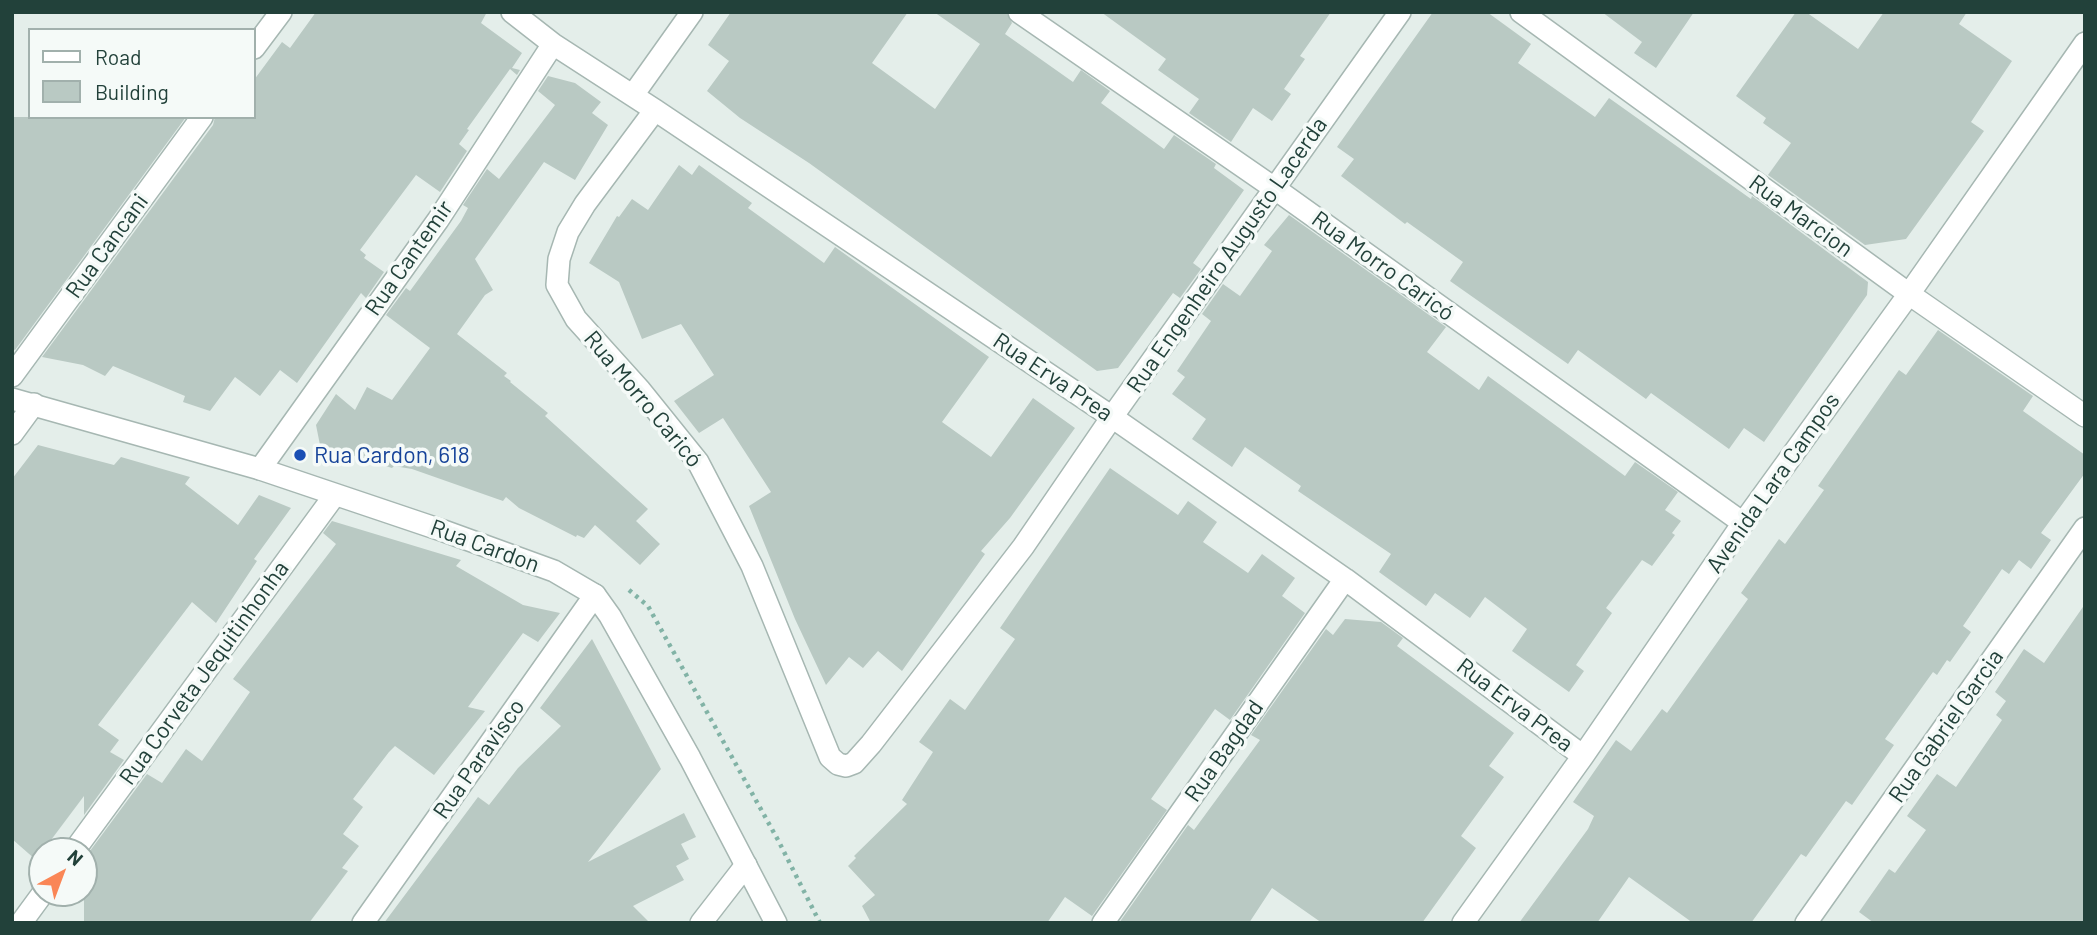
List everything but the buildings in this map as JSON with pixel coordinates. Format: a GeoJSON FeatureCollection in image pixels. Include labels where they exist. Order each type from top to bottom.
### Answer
{"type":"FeatureCollection","features":[{"type":"Feature","properties":{"kind":"street"},"geometry":{"type":"LineString","coordinates":[[256,45],[281,12]]}},
{"type":"Feature","properties":{"kind":"street","name":"Rua Erva Prea"},"geometry":{"type":"LineString","coordinates":[[512,12],[553,44],[656,110],[1112,416],[1345,579],[1583,757]]}},
{"type":"Feature","properties":{"kind":"street"},"geometry":{"type":"LineString","coordinates":[[633,95],[692,12]]}},
{"type":"Feature","properties":{"kind":"street","name":"Rua Morro Caricó"},"geometry":{"type":"LineString","coordinates":[[1019,12],[1274,188],[1743,523]]}},
{"type":"Feature","properties":{"kind":"street","name":"Rua Engenheiro Augusto Lacerda"},"geometry":{"type":"LineString","coordinates":[[823,741],[830,757],[838,764],[846,766],[854,762],[871,744],[1023,547],[1112,416],[1400,12]]}},
{"type":"Feature","properties":{"kind":"street","name":"Rua Marcion"},"geometry":{"type":"LineString","coordinates":[[1521,12],[1909,294],[2085,416]]}},
{"type":"Feature","properties":{"kind":"street","name":"Avenida Lara Campos"},"geometry":{"type":"LineString","coordinates":[[1463,923],[1583,757],[1743,523],[1909,294],[2085,43]]}},
{"type":"Feature","properties":{"kind":"street","name":"Rua Cantemir"},"geometry":{"type":"LineString","coordinates":[[260,469],[438,220],[553,44]]}},
{"type":"Feature","properties":{"kind":"street","name":"Rua Morro Caricó"},"geometry":{"type":"LineString","coordinates":[[656,110],[585,204],[568,232],[559,259],[557,285],[576,319],[640,390],[698,462],[752,566],[823,741]]}},
{"type":"Feature","properties":{"kind":"street","name":"Rua Cancani"},"geometry":{"type":"LineString","coordinates":[[12,376],[201,119]]}},
{"type":"Feature","properties":{"kind":"street","name":"Rua Cardon"},"geometry":{"type":"LineString","coordinates":[[12,399],[260,469],[515,556],[554,571],[595,595],[610,616],[690,758],[776,923]]}},
{"type":"Feature","properties":{"kind":"street"},"geometry":{"type":"LineString","coordinates":[[12,434],[34,404]]}},
{"type":"Feature","properties":{"kind":"street","name":"Rua Corveta Jequitinhonha"},"geometry":{"type":"LineString","coordinates":[[84,837],[334,496]]}},
{"type":"Feature","properties":{"kind":"street","name":"Rua Gabriel Garcia"},"geometry":{"type":"LineString","coordinates":[[1806,923],[2085,528]]}},
{"type":"Feature","properties":{"kind":"street","name":"Rua Bagdad"},"geometry":{"type":"LineString","coordinates":[[1102,923],[1345,579]]}},
{"type":"Feature","properties":{"kind":"street","name":"Rua Paravisco"},"geometry":{"type":"LineString","coordinates":[[363,923],[595,595]]}},
{"type":"Feature","properties":{"kind":"street"},"geometry":{"type":"LineString","coordinates":[[701,923],[746,865]]}},
{"type":"Feature","properties":{"kind":"street"},"geometry":{"type":"LineString","coordinates":[[21,923],[33,907]]}},
{"type":"Feature","properties":{"kind":"place","name":"Rua Cardon, 618"},"geometry":{"type":"Point","coordinates":[300,455]}}]}
